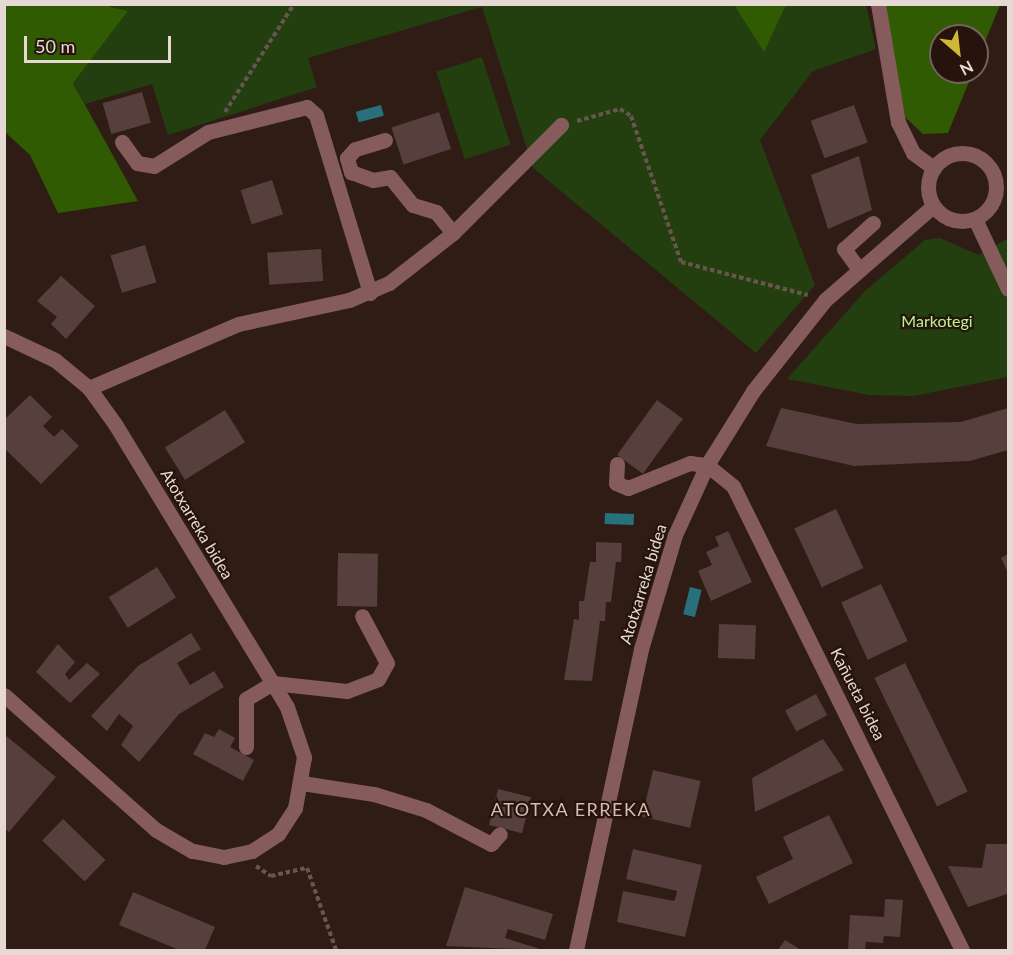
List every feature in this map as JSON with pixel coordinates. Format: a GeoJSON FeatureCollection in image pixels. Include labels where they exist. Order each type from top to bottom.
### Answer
{"type":"FeatureCollection","features":[{"type":"Feature","properties":{"kind":"street"},"geometry":{"type":"LineString","coordinates":[[878,4],[898,122],[913,153],[934,168]]}},
{"type":"Feature","properties":{"kind":"street"},"geometry":{"type":"LineString","coordinates":[[122,142],[137,163],[154,166],[208,132],[295,107],[307,107],[316,115],[370,293]]}},
{"type":"Feature","properties":{"kind":"street"},"geometry":{"type":"LineString","coordinates":[[89,388],[238,324],[370,293],[453,233],[561,125]]}},
{"type":"Feature","properties":{"kind":"street"},"geometry":{"type":"LineString","coordinates":[[385,140],[355,149],[347,158],[351,172],[373,180],[390,177],[413,205],[436,212],[453,233]]}},
{"type":"Feature","properties":{"kind":"street"},"geometry":{"type":"LineString","coordinates":[[961,153],[981,158],[1001,173],[991,206],[975,219],[952,220],[933,206],[928,187],[934,168],[961,153]]}},
{"type":"Feature","properties":{"kind":"street","name":"Atotxarreka bidea"},"geometry":{"type":"LineString","coordinates":[[576,951],[641,649],[675,535],[707,465],[753,391],[825,300],[858,268],[933,206]]}},
{"type":"Feature","properties":{"kind":"street"},"geometry":{"type":"LineString","coordinates":[[975,219],[1008,289]]}},
{"type":"Feature","properties":{"kind":"street"},"geometry":{"type":"LineString","coordinates":[[858,268],[844,249],[873,223]]}},
{"type":"Feature","properties":{"kind":"street","name":"Atotxarreka bidea"},"geometry":{"type":"LineString","coordinates":[[4,336],[55,360],[89,388],[273,683],[295,724],[304,757],[302,783],[296,808],[278,834],[252,851],[224,856],[192,851],[156,830],[4,694]]}},
{"type":"Feature","properties":{"kind":"street"},"geometry":{"type":"LineString","coordinates":[[617,464],[616,483],[628,488],[690,463],[707,465]]}},
{"type":"Feature","properties":{"kind":"street","name":"Kañueta bidea"},"geometry":{"type":"LineString","coordinates":[[707,465],[733,486],[962,951]]}},
{"type":"Feature","properties":{"kind":"street"},"geometry":{"type":"LineString","coordinates":[[246,747],[246,699],[273,683],[347,691],[378,679],[387,663],[362,616]]}},
{"type":"Feature","properties":{"kind":"street"},"geometry":{"type":"LineString","coordinates":[[302,783],[374,794],[426,810],[491,843],[500,834]]}},
{"type":"Feature","properties":{"kind":"path"},"geometry":{"type":"LineString","coordinates":[[225,127],[225,109],[294,4]]}},
{"type":"Feature","properties":{"kind":"path"},"geometry":{"type":"LineString","coordinates":[[561,125],[620,109],[631,116],[681,262],[825,300]]}},
{"type":"Feature","properties":{"kind":"path"},"geometry":{"type":"LineString","coordinates":[[252,851],[262,872],[271,876],[300,867],[314,875],[336,951]]}},
{"type":"Feature","properties":{"kind":"green space"},"geometry":{"type":"Polygon","coordinates":[[[104,4],[734,5],[764,51],[786,5],[866,5],[876,49],[813,71],[760,140],[815,285],[756,353],[533,168],[482,7],[308,58],[317,87],[168,135],[152,84],[85,104],[73,82],[128,11],[104,4]]]}},
{"type":"Feature","properties":{"kind":"green space"},"geometry":{"type":"Polygon","coordinates":[[[4,5],[104,5],[128,11],[73,83],[138,201],[58,213],[30,155],[5,132],[4,5]]]}},
{"type":"Feature","properties":{"kind":"green space"},"geometry":{"type":"Polygon","coordinates":[[[734,5],[786,5],[764,52],[734,5]]]}},
{"type":"Feature","properties":{"kind":"green space"},"geometry":{"type":"Polygon","coordinates":[[[884,5],[1000,5],[989,32],[989,24],[929,24],[929,84],[968,84],[948,133],[923,134],[905,117],[884,5]]]}},
{"type":"Feature","properties":{"kind":"green space"},"geometry":{"type":"Polygon","coordinates":[[[482,57],[510,144],[465,159],[436,72],[482,57]]]}},
{"type":"Feature","properties":{"kind":"green space","name":"Markotegi"},"geometry":{"type":"Polygon","coordinates":[[[940,238],[979,255],[1008,238],[1008,377],[913,396],[869,395],[787,379],[865,291],[925,240],[940,238]]]}},
{"type":"Feature","properties":{"kind":"water"},"geometry":{"type":"Polygon","coordinates":[[[381,105],[384,116],[359,122],[356,112],[381,105]]]}},
{"type":"Feature","properties":{"kind":"water"},"geometry":{"type":"Polygon","coordinates":[[[605,513],[634,514],[634,525],[605,524],[605,513]]]}},
{"type":"Feature","properties":{"kind":"water"},"geometry":{"type":"Polygon","coordinates":[[[690,587],[702,590],[695,617],[683,614],[690,587]]]}},
{"type":"Feature","properties":{"kind":"building"},"geometry":{"type":"Polygon","coordinates":[[[142,92],[151,123],[111,134],[103,103],[142,92]]]}},
{"type":"Feature","properties":{"kind":"building"},"geometry":{"type":"Polygon","coordinates":[[[854,105],[868,143],[824,158],[811,121],[854,105]]]}},
{"type":"Feature","properties":{"kind":"building"},"geometry":{"type":"Polygon","coordinates":[[[439,112],[451,149],[403,165],[391,127],[439,112]]]}},
{"type":"Feature","properties":{"kind":"building"},"geometry":{"type":"Polygon","coordinates":[[[859,156],[872,210],[828,229],[811,175],[859,156]]]}},
{"type":"Feature","properties":{"kind":"building"},"geometry":{"type":"Polygon","coordinates":[[[272,180],[283,214],[252,224],[241,190],[272,180]]]}},
{"type":"Feature","properties":{"kind":"building"},"geometry":{"type":"Polygon","coordinates":[[[145,245],[156,282],[122,293],[111,256],[145,245]]]}},
{"type":"Feature","properties":{"kind":"building"},"geometry":{"type":"Polygon","coordinates":[[[321,249],[323,281],[269,285],[267,253],[321,249]]]}},
{"type":"Feature","properties":{"kind":"building"},"geometry":{"type":"Polygon","coordinates":[[[61,276],[95,306],[66,339],[51,324],[57,317],[37,301],[61,276]]]}},
{"type":"Feature","properties":{"kind":"building"},"geometry":{"type":"Polygon","coordinates":[[[30,395],[52,417],[43,426],[54,437],[62,429],[79,446],[41,484],[4,448],[4,420],[30,395]]]}},
{"type":"Feature","properties":{"kind":"building"},"geometry":{"type":"Polygon","coordinates":[[[657,400],[683,419],[643,474],[617,455],[657,400]]]}},
{"type":"Feature","properties":{"kind":"building"},"geometry":{"type":"Polygon","coordinates":[[[781,408],[857,424],[961,422],[1008,408],[1008,450],[970,461],[854,466],[766,446],[781,408]]]}},
{"type":"Feature","properties":{"kind":"building"},"geometry":{"type":"Polygon","coordinates":[[[225,410],[245,442],[185,480],[165,448],[225,410]]]}},
{"type":"Feature","properties":{"kind":"building"},"geometry":{"type":"Polygon","coordinates":[[[836,509],[863,568],[822,587],[794,528],[836,509]]]}},
{"type":"Feature","properties":{"kind":"building"},"geometry":{"type":"Polygon","coordinates":[[[728,531],[752,582],[711,601],[698,571],[712,565],[706,552],[719,546],[715,537],[728,531]]]}},
{"type":"Feature","properties":{"kind":"building"},"geometry":{"type":"Polygon","coordinates":[[[596,542],[622,543],[621,562],[616,562],[611,602],[606,602],[605,621],[600,621],[592,681],[564,680],[574,619],[579,620],[579,601],[584,601],[590,562],[596,562],[596,542]]]}},
{"type":"Feature","properties":{"kind":"building"},"geometry":{"type":"Polygon","coordinates":[[[338,553],[378,554],[377,607],[337,606],[338,553]]]}},
{"type":"Feature","properties":{"kind":"building"},"geometry":{"type":"Polygon","coordinates":[[[1008,554],[1008,573],[1001,558],[1008,554]]]}},
{"type":"Feature","properties":{"kind":"building"},"geometry":{"type":"Polygon","coordinates":[[[157,567],[176,598],[128,628],[109,597],[157,567]]]}},
{"type":"Feature","properties":{"kind":"building"},"geometry":{"type":"Polygon","coordinates":[[[881,584],[908,641],[868,660],[841,603],[881,584]]]}},
{"type":"Feature","properties":{"kind":"building"},"geometry":{"type":"Polygon","coordinates":[[[719,624],[756,625],[755,659],[718,658],[719,624]]]}},
{"type":"Feature","properties":{"kind":"building"},"geometry":{"type":"Polygon","coordinates":[[[191,633],[201,649],[177,663],[190,685],[214,671],[224,687],[179,714],[139,762],[121,745],[133,726],[119,714],[107,731],[91,716],[138,666],[191,633]]]}},
{"type":"Feature","properties":{"kind":"building"},"geometry":{"type":"Polygon","coordinates":[[[58,644],[75,662],[65,674],[69,680],[87,663],[100,674],[70,703],[36,672],[58,644]]]}},
{"type":"Feature","properties":{"kind":"building"},"geometry":{"type":"Polygon","coordinates":[[[905,663],[968,792],[937,806],[874,678],[905,663]]]}},
{"type":"Feature","properties":{"kind":"building"},"geometry":{"type":"Polygon","coordinates":[[[816,694],[827,715],[796,732],[785,710],[816,694]]]}},
{"type":"Feature","properties":{"kind":"building"},"geometry":{"type":"Polygon","coordinates":[[[219,729],[235,738],[230,747],[254,760],[243,781],[193,754],[205,733],[214,737],[219,729]]]}},
{"type":"Feature","properties":{"kind":"building"},"geometry":{"type":"Polygon","coordinates":[[[4,734],[56,777],[9,832],[4,828],[4,734]]]}},
{"type":"Feature","properties":{"kind":"building"},"geometry":{"type":"Polygon","coordinates":[[[823,739],[844,770],[755,812],[752,778],[823,739]]]}},
{"type":"Feature","properties":{"kind":"building"},"geometry":{"type":"Polygon","coordinates":[[[653,770],[701,781],[690,828],[642,817],[653,770]]]}},
{"type":"Feature","properties":{"kind":"building"},"geometry":{"type":"Polygon","coordinates":[[[498,789],[531,797],[522,833],[489,825],[498,789]]]}},
{"type":"Feature","properties":{"kind":"building"},"geometry":{"type":"Polygon","coordinates":[[[829,815],[853,863],[769,904],[756,877],[793,859],[783,837],[829,815]]]}},
{"type":"Feature","properties":{"kind":"building"},"geometry":{"type":"Polygon","coordinates":[[[63,819],[105,860],[85,882],[42,841],[63,819]]]}},
{"type":"Feature","properties":{"kind":"building"},"geometry":{"type":"Polygon","coordinates":[[[986,844],[1008,844],[1007,894],[968,907],[948,866],[982,868],[986,844]]]}},
{"type":"Feature","properties":{"kind":"building"},"geometry":{"type":"Polygon","coordinates":[[[633,849],[702,865],[685,937],[617,922],[623,891],[674,901],[676,896],[677,891],[626,879],[633,849]]]}},
{"type":"Feature","properties":{"kind":"building"},"geometry":{"type":"Polygon","coordinates":[[[465,887],[553,914],[545,940],[508,929],[505,938],[543,950],[446,946],[465,887]]]}},
{"type":"Feature","properties":{"kind":"building"},"geometry":{"type":"Polygon","coordinates":[[[133,892],[215,927],[205,950],[179,950],[119,925],[133,892]]]}},
{"type":"Feature","properties":{"kind":"building"},"geometry":{"type":"Polygon","coordinates":[[[885,899],[903,900],[900,937],[884,936],[883,943],[866,942],[865,950],[848,950],[850,915],[884,917],[885,899]]]}},
{"type":"Feature","properties":{"kind":"building"},"geometry":{"type":"Polygon","coordinates":[[[785,940],[801,950],[778,950],[785,940]]]}},
{"type":"Feature","properties":{"kind":"district","name":"ATOTXA ERREKA"},"geometry":{"type":"Point","coordinates":[571,809]}}]}
